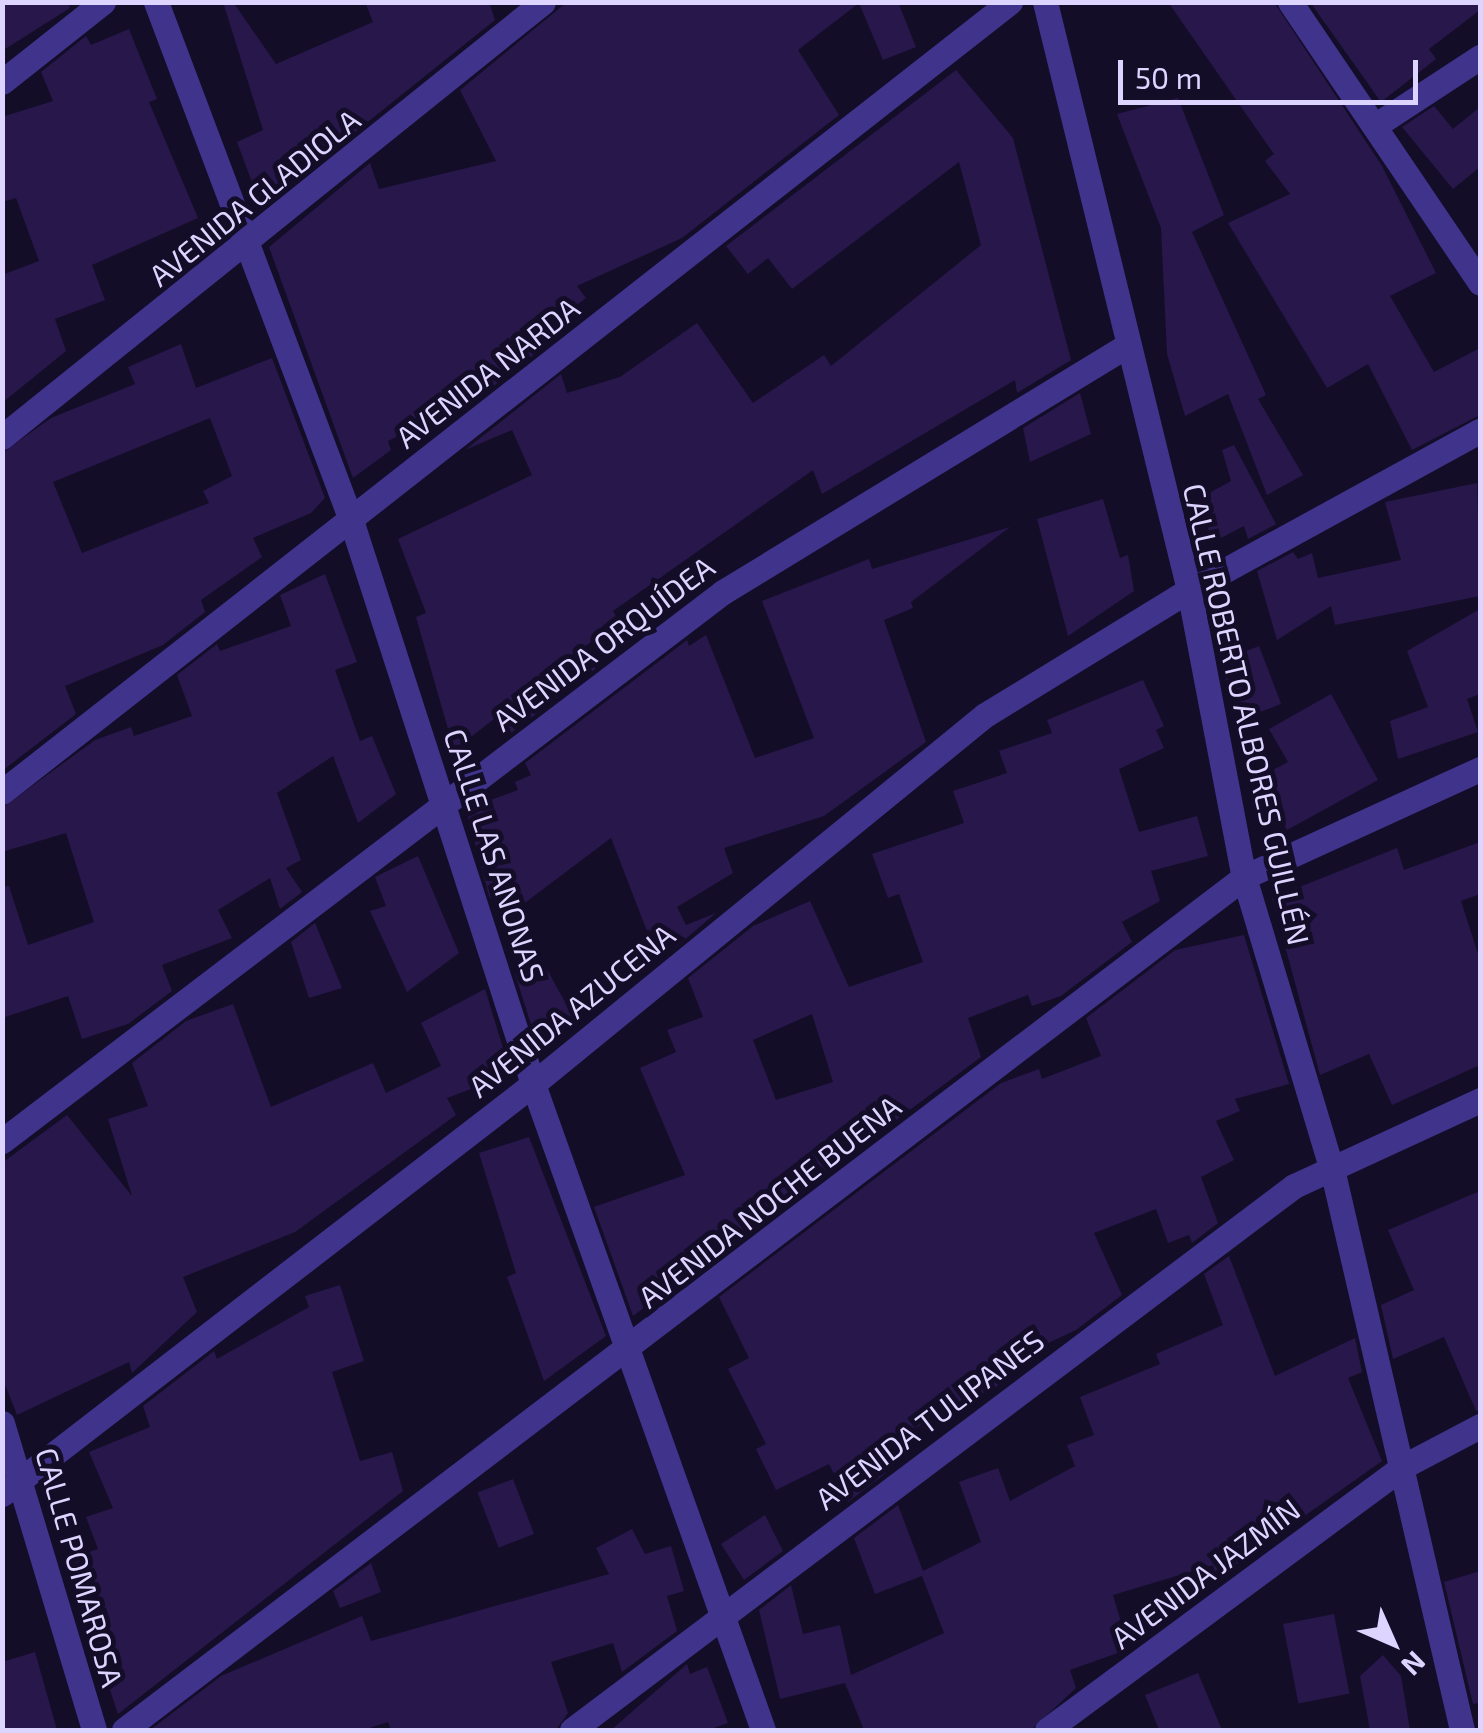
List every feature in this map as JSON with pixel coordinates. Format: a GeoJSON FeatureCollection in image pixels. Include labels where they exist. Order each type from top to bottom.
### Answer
{"type":"FeatureCollection","features":[{"type":"Feature","properties":{"kind":"street"},"geometry":{"type":"LineString","coordinates":[[2,82],[103,2]]}},
{"type":"Feature","properties":{"kind":"street","name":"CALLE LAS ANONAS"},"geometry":{"type":"LineString","coordinates":[[156,2],[244,250],[351,520],[445,801],[533,1084],[632,1346],[763,1730]]}},
{"type":"Feature","properties":{"kind":"street","name":"AVENIDA GLADIOLA"},"geometry":{"type":"LineString","coordinates":[[2,438],[244,250],[543,2]]}},
{"type":"Feature","properties":{"kind":"street","name":"AVENIDA NARDA"},"geometry":{"type":"LineString","coordinates":[[2,792],[1010,2]]}},
{"type":"Feature","properties":{"kind":"street","name":"CALLE ROBERTO ALBORES GUILLÉN"},"geometry":{"type":"LineString","coordinates":[[1045,2],[1126,346],[1189,590],[1244,877],[1333,1173],[1462,1730]]}},
{"type":"Feature","properties":{"kind":"street"},"geometry":{"type":"LineString","coordinates":[[1290,2],[1379,124],[1480,282]]}},
{"type":"Feature","properties":{"kind":"street"},"geometry":{"type":"LineString","coordinates":[[1379,124],[1480,57]]}},
{"type":"Feature","properties":{"kind":"street","name":"AVENIDA ORQUÍDEA"},"geometry":{"type":"LineString","coordinates":[[2,1140],[723,592],[1126,346]]}},
{"type":"Feature","properties":{"kind":"street","name":"AVENIDA AZUCENA"},"geometry":{"type":"LineString","coordinates":[[12,1487],[533,1084],[985,715],[1189,590],[1480,431]]}},
{"type":"Feature","properties":{"kind":"street","name":"AVENIDA NOCHE BUENA"},"geometry":{"type":"LineString","coordinates":[[124,1730],[1244,877],[1480,769]]}},
{"type":"Feature","properties":{"kind":"street","name":"AVENIDA TULIPANES"},"geometry":{"type":"LineString","coordinates":[[572,1730],[1294,1186],[1333,1173],[1480,1100]]}},
{"type":"Feature","properties":{"kind":"street","name":"CALLE POMAROSA"},"geometry":{"type":"LineString","coordinates":[[2,1422],[12,1487],[94,1730]]}},
{"type":"Feature","properties":{"kind":"street","name":"AVENIDA JAZMÍN"},"geometry":{"type":"LineString","coordinates":[[1047,1730],[1402,1467],[1480,1426]]}},
{"type":"Feature","properties":{"kind":"building"},"geometry":{"type":"Polygon","coordinates":[[[2,2],[67,2],[70,8],[2,51],[2,2]]]}},
{"type":"Feature","properties":{"kind":"building"},"geometry":{"type":"Polygon","coordinates":[[[223,2],[233,2],[276,64],[373,22],[365,2],[489,2],[495,20],[304,173],[256,193],[237,142],[263,130],[223,2]]]}},
{"type":"Feature","properties":{"kind":"building"},"geometry":{"type":"Polygon","coordinates":[[[567,2],[898,2],[916,47],[883,60],[859,3],[798,50],[839,115],[682,238],[577,286],[586,298],[546,328],[550,342],[450,420],[447,413],[388,441],[391,450],[353,478],[269,247],[370,163],[379,189],[496,161],[460,90],[567,2]]]}},
{"type":"Feature","properties":{"kind":"building"},"geometry":{"type":"Polygon","coordinates":[[[1168,2],[1274,2],[1382,166],[1436,273],[1390,296],[1434,372],[1480,348],[1480,415],[1412,450],[1368,364],[1327,388],[1228,223],[1290,194],[1265,161],[1274,154],[1168,2]]]}},
{"type":"Feature","properties":{"kind":"building"},"geometry":{"type":"Polygon","coordinates":[[[1310,2],[1480,2],[1480,10],[1429,49],[1436,59],[1381,102],[1310,2]]]}},
{"type":"Feature","properties":{"kind":"building"},"geometry":{"type":"Polygon","coordinates":[[[129,29],[157,99],[149,102],[198,218],[92,265],[105,300],[55,319],[66,351],[2,403],[2,275],[39,261],[16,198],[2,202],[2,117],[53,101],[41,72],[86,36],[91,45],[129,29]]]}},
{"type":"Feature","properties":{"kind":"building"},"geometry":{"type":"Polygon","coordinates":[[[956,70],[1013,138],[1071,360],[1017,393],[1015,380],[822,494],[813,470],[613,611],[619,622],[541,678],[545,686],[602,664],[511,733],[502,713],[454,750],[416,617],[426,613],[398,539],[532,475],[512,430],[465,450],[561,374],[567,393],[620,377],[697,323],[753,403],[824,355],[831,366],[981,245],[959,162],[792,289],[768,258],[748,274],[726,246],[956,70]]]}},
{"type":"Feature","properties":{"kind":"building"},"geometry":{"type":"Polygon","coordinates":[[[1178,98],[1224,215],[1192,232],[1266,395],[1258,399],[1303,475],[1267,495],[1228,394],[1185,416],[1167,354],[1161,228],[1117,114],[1178,98]]]}},
{"type":"Feature","properties":{"kind":"building"},"geometry":{"type":"Polygon","coordinates":[[[1434,106],[1453,129],[1480,107],[1480,167],[1453,189],[1402,127],[1434,106]]]}},
{"type":"Feature","properties":{"kind":"building"},"geometry":{"type":"Polygon","coordinates":[[[181,344],[196,388],[272,358],[325,498],[311,513],[253,538],[262,557],[201,600],[205,612],[163,645],[65,686],[76,714],[2,771],[2,453],[51,418],[135,384],[128,367],[181,344]],[[210,418],[53,482],[82,553],[209,503],[203,491],[232,476],[210,418]]]}},
{"type":"Feature","properties":{"kind":"building"},"geometry":{"type":"Polygon","coordinates":[[[1080,393],[1091,434],[1030,462],[1023,428],[1080,393]]]}},
{"type":"Feature","properties":{"kind":"building"},"geometry":{"type":"Polygon","coordinates":[[[1234,445],[1276,524],[1248,539],[1244,526],[1215,541],[1193,502],[1231,481],[1222,450],[1234,445]]]}},
{"type":"Feature","properties":{"kind":"building"},"geometry":{"type":"Polygon","coordinates":[[[1477,483],[1480,596],[1335,625],[1331,606],[1277,640],[1257,571],[1293,552],[1298,559],[1312,553],[1318,578],[1401,560],[1385,502],[1477,483]]]}},
{"type":"Feature","properties":{"kind":"building"},"geometry":{"type":"Polygon","coordinates":[[[1103,499],[1120,558],[1128,555],[1134,591],[1068,636],[1037,519],[1103,499]]]}},
{"type":"Feature","properties":{"kind":"building"},"geometry":{"type":"Polygon","coordinates":[[[1010,527],[911,602],[913,608],[884,620],[926,742],[824,816],[724,848],[733,873],[677,907],[686,925],[716,913],[676,947],[672,937],[652,944],[611,838],[506,917],[489,896],[466,809],[518,790],[515,782],[531,775],[525,763],[687,640],[689,646],[706,635],[755,758],[814,738],[762,601],[869,559],[872,569],[1010,527]]]}},
{"type":"Feature","properties":{"kind":"building"},"geometry":{"type":"Polygon","coordinates":[[[325,574],[357,662],[335,670],[360,741],[372,736],[396,794],[358,823],[333,756],[277,793],[301,860],[286,868],[302,892],[280,909],[270,878],[218,910],[232,938],[162,965],[172,991],[128,1024],[82,1039],[68,996],[2,1018],[2,887],[9,886],[28,945],[94,922],[66,833],[2,852],[2,808],[95,740],[131,727],[134,736],[192,716],[177,675],[217,644],[220,651],[291,626],[280,595],[325,574]]]}},
{"type":"Feature","properties":{"kind":"building"},"geometry":{"type":"Polygon","coordinates":[[[1480,609],[1480,694],[1467,699],[1478,732],[1398,759],[1390,721],[1428,707],[1407,651],[1480,609]]]}},
{"type":"Feature","properties":{"kind":"building"},"geometry":{"type":"Polygon","coordinates":[[[1259,646],[1281,704],[1241,719],[1219,661],[1259,646]]]}},
{"type":"Feature","properties":{"kind":"building"},"geometry":{"type":"Polygon","coordinates":[[[1143,680],[1164,726],[1156,730],[1164,748],[1119,769],[1139,832],[1197,816],[1208,856],[1151,871],[1160,901],[1122,922],[1132,942],[1061,996],[1032,1006],[1028,995],[968,1018],[981,1057],[633,1316],[594,1207],[685,1175],[640,1068],[676,1052],[667,1030],[703,1017],[688,978],[753,926],[810,901],[849,987],[923,962],[899,894],[888,898],[872,854],[964,823],[953,791],[1007,773],[999,751],[1052,733],[1047,720],[1143,680]],[[812,1014],[753,1040],[776,1100],[833,1082],[812,1014]]]}},
{"type":"Feature","properties":{"kind":"building"},"geometry":{"type":"Polygon","coordinates":[[[1331,694],[1378,780],[1287,830],[1258,778],[1288,762],[1269,729],[1331,694]]]}},
{"type":"Feature","properties":{"kind":"building"},"geometry":{"type":"Polygon","coordinates":[[[1480,842],[1480,894],[1461,901],[1480,960],[1480,1065],[1392,1105],[1369,1054],[1320,1075],[1272,898],[1397,848],[1404,870],[1480,842]]]}},
{"type":"Feature","properties":{"kind":"building"},"geometry":{"type":"Polygon","coordinates":[[[418,856],[459,953],[407,992],[370,911],[386,906],[375,877],[418,856]]]}},
{"type":"Feature","properties":{"kind":"building"},"geometry":{"type":"Polygon","coordinates":[[[315,923],[342,988],[309,998],[291,942],[315,923]]]}},
{"type":"Feature","properties":{"kind":"building"},"geometry":{"type":"Polygon","coordinates":[[[1244,935],[1289,1084],[1235,1099],[1240,1111],[1216,1121],[1234,1160],[1201,1177],[1218,1223],[1192,1243],[1189,1235],[1168,1243],[1156,1209],[1094,1233],[1122,1295],[1076,1330],[1003,1364],[1011,1379],[880,1446],[886,1473],[848,1502],[829,1464],[776,1490],[756,1449],[766,1444],[728,1369],[749,1358],[719,1297],[1001,1083],[1039,1069],[1042,1079],[1101,1056],[1086,1018],[1175,950],[1244,935]]]}},
{"type":"Feature","properties":{"kind":"building"},"geometry":{"type":"Polygon","coordinates":[[[542,960],[573,1017],[535,1037],[515,974],[542,960]]]}},
{"type":"Feature","properties":{"kind":"building"},"geometry":{"type":"Polygon","coordinates":[[[485,989],[511,1074],[447,1098],[456,1115],[295,1232],[183,1277],[197,1312],[132,1373],[129,1362],[17,1415],[2,1377],[2,1163],[67,1115],[132,1196],[108,1119],[148,1106],[132,1063],[186,1021],[233,1004],[271,1107],[373,1063],[386,1093],[441,1066],[421,1023],[485,989]]]}},
{"type":"Feature","properties":{"kind":"building"},"geometry":{"type":"Polygon","coordinates":[[[529,1137],[606,1336],[544,1381],[507,1277],[516,1273],[479,1153],[529,1137]]]}},
{"type":"Feature","properties":{"kind":"building"},"geometry":{"type":"Polygon","coordinates":[[[1480,1191],[1480,1410],[1476,1411],[1444,1337],[1393,1359],[1381,1305],[1414,1290],[1388,1230],[1480,1191]]]}},
{"type":"Feature","properties":{"kind":"building"},"geometry":{"type":"Polygon","coordinates":[[[1229,1256],[1275,1376],[1355,1338],[1362,1372],[1348,1378],[1382,1461],[1217,1578],[1213,1565],[1113,1595],[1129,1649],[1070,1670],[1076,1688],[1031,1730],[864,1730],[845,1683],[780,1699],[759,1610],[791,1585],[803,1634],[840,1625],[851,1675],[944,1633],[922,1576],[875,1594],[854,1538],[898,1505],[923,1571],[981,1542],[959,1482],[998,1468],[1010,1501],[1075,1466],[1067,1445],[1094,1435],[1080,1397],[1160,1364],[1156,1354],[1223,1325],[1204,1274],[1229,1256]]]}},
{"type":"Feature","properties":{"kind":"building"},"geometry":{"type":"Polygon","coordinates":[[[340,1285],[364,1361],[332,1372],[360,1461],[392,1452],[403,1491],[118,1714],[66,1559],[98,1549],[86,1517],[113,1508],[89,1452],[150,1427],[143,1406],[214,1351],[217,1359],[309,1307],[305,1296],[340,1285]]]}},
{"type":"Feature","properties":{"kind":"building"},"geometry":{"type":"Polygon","coordinates":[[[513,1479],[534,1534],[499,1548],[478,1493],[513,1479]]]}},
{"type":"Feature","properties":{"kind":"building"},"geometry":{"type":"Polygon","coordinates":[[[765,1515],[783,1551],[744,1580],[721,1544],[765,1515]]]}},
{"type":"Feature","properties":{"kind":"building"},"geometry":{"type":"Polygon","coordinates":[[[632,1529],[645,1554],[671,1546],[684,1591],[667,1596],[677,1631],[622,1672],[613,1643],[551,1662],[568,1713],[556,1730],[391,1730],[388,1722],[363,1730],[150,1730],[221,1676],[362,1616],[371,1641],[609,1574],[596,1548],[632,1529]]]}},
{"type":"Feature","properties":{"kind":"building"},"geometry":{"type":"Polygon","coordinates":[[[371,1563],[381,1592],[340,1608],[333,1591],[371,1563]]]}},
{"type":"Feature","properties":{"kind":"building"},"geometry":{"type":"Polygon","coordinates":[[[1480,1571],[1480,1703],[1473,1704],[1444,1582],[1480,1571]]]}},
{"type":"Feature","properties":{"kind":"building"},"geometry":{"type":"Polygon","coordinates":[[[1334,1614],[1349,1694],[1298,1703],[1283,1624],[1334,1614]]]}},
{"type":"Feature","properties":{"kind":"building"},"geometry":{"type":"Polygon","coordinates":[[[35,1652],[57,1730],[2,1730],[2,1662],[35,1652]]]}},
{"type":"Feature","properties":{"kind":"building"},"geometry":{"type":"Polygon","coordinates":[[[1383,1655],[1401,1676],[1410,1730],[1370,1730],[1360,1676],[1383,1655]]]}},
{"type":"Feature","properties":{"kind":"building"},"geometry":{"type":"Polygon","coordinates":[[[687,1664],[690,1674],[707,1667],[728,1723],[708,1730],[611,1730],[687,1664]]]}},
{"type":"Feature","properties":{"kind":"building"},"geometry":{"type":"Polygon","coordinates":[[[1198,1673],[1222,1730],[1159,1730],[1145,1695],[1198,1673]]]}}]}
